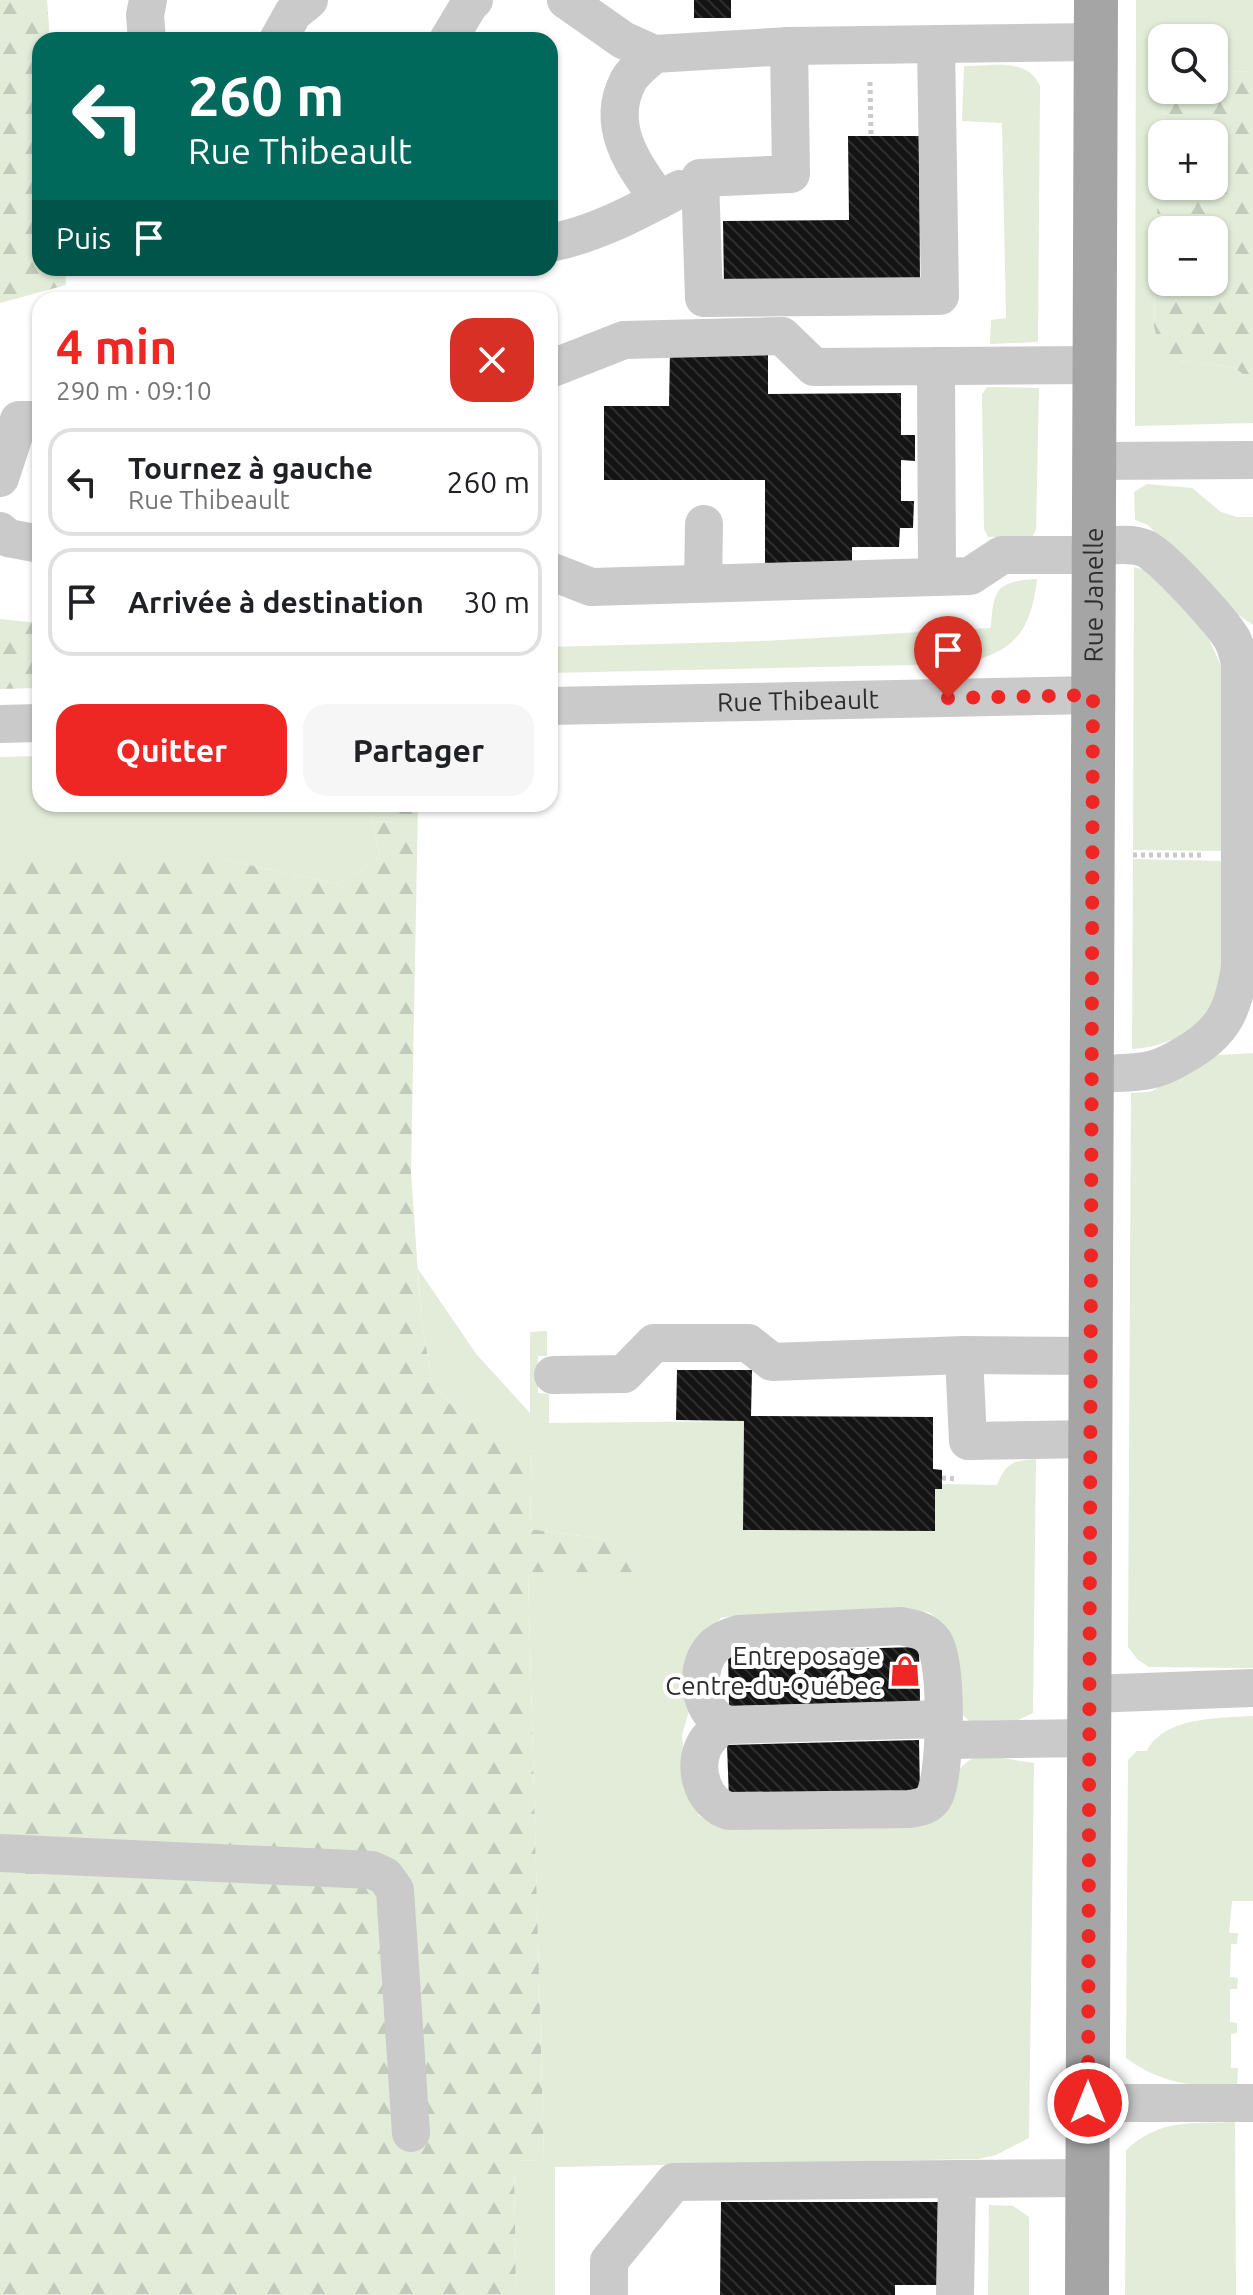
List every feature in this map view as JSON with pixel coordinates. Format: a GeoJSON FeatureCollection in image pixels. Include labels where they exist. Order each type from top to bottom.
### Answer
{"type":"FeatureCollection","features":[{"type":"Feature","properties":{"kind":"main road","name":"Rue Janelle"},"geometry":{"type":"LineString","coordinates":[[1087,2295],[1096,21]]}},
{"type":"Feature","properties":{"kind":"street"},"geometry":{"type":"LineString","coordinates":[[146,32],[148,0]]}},
{"type":"Feature","properties":{"kind":"street"},"geometry":{"type":"LineString","coordinates":[[282,32],[293,13],[309,0]]}},
{"type":"Feature","properties":{"kind":"street"},"geometry":{"type":"LineString","coordinates":[[453,32],[474,0]]}},
{"type":"Feature","properties":{"kind":"street"},"geometry":{"type":"LineString","coordinates":[[566,0],[623,40],[654,54],[789,46],[936,44],[1096,21]]}},
{"type":"Feature","properties":{"kind":"street"},"geometry":{"type":"LineString","coordinates":[[700,178],[704,298],[940,296],[936,44]]}},
{"type":"Feature","properties":{"kind":"street"},"geometry":{"type":"LineString","coordinates":[[558,241],[576,238],[700,178],[791,174],[789,46]]}},
{"type":"Feature","properties":{"kind":"street"},"geometry":{"type":"LineString","coordinates":[[654,54],[629,78],[619,110],[621,136],[633,164],[659,200]]}},
{"type":"Feature","properties":{"kind":"street"},"geometry":{"type":"LineString","coordinates":[[558,366],[624,340],[782,336],[814,367],[1094,365]]}},
{"type":"Feature","properties":{"kind":"street"},"geometry":{"type":"LineString","coordinates":[[936,366],[937,577]]}},
{"type":"Feature","properties":{"kind":"street"},"geometry":{"type":"LineString","coordinates":[[0,478],[19,420],[32,420]]}},
{"type":"Feature","properties":{"kind":"street"},"geometry":{"type":"LineString","coordinates":[[1094,461],[1253,460]]}},
{"type":"Feature","properties":{"kind":"street"},"geometry":{"type":"LineString","coordinates":[[703,583],[704,524]]}},
{"type":"Feature","properties":{"kind":"street"},"geometry":{"type":"LineString","coordinates":[[0,531],[8,538],[32,542]]}},
{"type":"Feature","properties":{"kind":"street"},"geometry":{"type":"LineString","coordinates":[[558,574],[591,587],[970,576],[1002,555],[1094,551],[1130,545],[1156,554],[1219,623],[1238,652],[1240,966],[1233,1005],[1224,1022],[1190,1052],[1155,1069],[1092,1074]]}},
{"type":"Feature","properties":{"kind":"street","name":"Rue Thibeault"},"geometry":{"type":"LineString","coordinates":[[558,706],[1093,695]]}},
{"type":"Feature","properties":{"kind":"street"},"geometry":{"type":"LineString","coordinates":[[0,724],[32,723]]}},
{"type":"Feature","properties":{"kind":"street"},"geometry":{"type":"LineString","coordinates":[[553,1375],[624,1374],[654,1343],[748,1343],[772,1362],[964,1355],[1091,1356]]}},
{"type":"Feature","properties":{"kind":"street"},"geometry":{"type":"LineString","coordinates":[[964,1355],[968,1441],[1091,1439]]}},
{"type":"Feature","properties":{"kind":"street"},"geometry":{"type":"LineString","coordinates":[[724,1724],[703,1747],[701,1781],[711,1801],[729,1811],[918,1808],[928,1804],[934,1797],[944,1730],[941,1666],[934,1642],[925,1633],[901,1626],[739,1634],[718,1643],[704,1663],[701,1680],[707,1708],[724,1724],[944,1730],[1089,1738]]}},
{"type":"Feature","properties":{"kind":"street"},"geometry":{"type":"LineString","coordinates":[[1090,1694],[1253,1688]]}},
{"type":"Feature","properties":{"kind":"street"},"geometry":{"type":"LineString","coordinates":[[0,1853],[372,1870],[385,1876],[395,1890],[411,2133]]}},
{"type":"Feature","properties":{"kind":"street"},"geometry":{"type":"LineString","coordinates":[[1088,2103],[1253,2103]]}},
{"type":"Feature","properties":{"kind":"street"},"geometry":{"type":"LineString","coordinates":[[609,2295],[609,2261],[674,2182],[1088,2178]]}},
{"type":"Feature","properties":{"kind":"street"},"geometry":{"type":"LineString","coordinates":[[955,2295],[957,2179]]}},
{"type":"Feature","properties":{"kind":"path"},"geometry":{"type":"LineString","coordinates":[[869,45],[871,137]]}},
{"type":"Feature","properties":{"kind":"path"},"geometry":{"type":"LineString","coordinates":[[1133,855],[1206,855]]}},
{"type":"Feature","properties":{"kind":"path"},"geometry":{"type":"LineString","coordinates":[[942,1478],[957,1479]]}},
{"type":"Feature","properties":{"kind":"green space"},"geometry":{"type":"Polygon","coordinates":[[[0,0],[47,0],[49,32],[32,32],[32,276],[65,276],[66,285],[0,303],[0,0]]]}},
{"type":"Feature","properties":{"kind":"green space"},"geometry":{"type":"Polygon","coordinates":[[[1136,0],[1253,0],[1253,72],[1228,72],[1228,24],[1148,24],[1148,104],[1165,104],[1162,120],[1148,120],[1148,200],[1157,200],[1157,216],[1148,216],[1148,296],[1155,296],[1154,326],[1179,360],[1235,368],[1253,382],[1253,423],[1135,426],[1136,0]]]}},
{"type":"Feature","properties":{"kind":"green space"},"geometry":{"type":"Polygon","coordinates":[[[964,66],[1018,67],[1034,77],[1040,86],[1038,342],[990,344],[991,320],[1006,318],[1002,123],[962,121],[964,66]]]}},
{"type":"Feature","properties":{"kind":"green space"},"geometry":{"type":"Polygon","coordinates":[[[1228,72],[1253,72],[1253,382],[1235,368],[1179,360],[1160,349],[1154,326],[1155,296],[1228,296],[1228,216],[1157,216],[1157,200],[1228,200],[1228,120],[1162,120],[1165,104],[1228,104],[1228,72]]]}},
{"type":"Feature","properties":{"kind":"green space"},"geometry":{"type":"Polygon","coordinates":[[[987,387],[1039,388],[1036,530],[1032,537],[988,537],[984,529],[982,394],[987,387]]]}},
{"type":"Feature","properties":{"kind":"green space"},"geometry":{"type":"Polygon","coordinates":[[[1147,484],[1192,488],[1221,512],[1237,517],[1253,517],[1253,625],[1237,614],[1148,525],[1135,520],[1134,492],[1147,484]]]}},
{"type":"Feature","properties":{"kind":"green space"},"geometry":{"type":"Polygon","coordinates":[[[1134,567],[1150,572],[1205,631],[1223,670],[1221,851],[1133,850],[1134,567]]]}},
{"type":"Feature","properties":{"kind":"green space"},"geometry":{"type":"Polygon","coordinates":[[[1037,579],[1030,614],[1016,638],[992,654],[958,664],[558,673],[558,647],[764,641],[991,628],[993,605],[999,590],[1023,580],[1037,579]]]}},
{"type":"Feature","properties":{"kind":"green space"},"geometry":{"type":"Polygon","coordinates":[[[0,619],[32,622],[32,688],[0,689],[0,619]]]}},
{"type":"Feature","properties":{"kind":"green space"},"geometry":{"type":"Polygon","coordinates":[[[32,756],[32,812],[371,812],[380,858],[339,884],[221,859],[0,859],[0,757],[32,756]]]}},
{"type":"Feature","properties":{"kind":"green space"},"geometry":{"type":"Polygon","coordinates":[[[371,812],[418,812],[411,1172],[421,1317],[432,1382],[463,1419],[532,1445],[530,1529],[611,1540],[633,1572],[528,1572],[544,2160],[514,2161],[516,2295],[0,2295],[0,859],[221,859],[339,884],[380,858],[371,812]]]}},
{"type":"Feature","properties":{"kind":"green space"},"geometry":{"type":"Polygon","coordinates":[[[1133,859],[1223,861],[1221,987],[1216,1001],[1187,1032],[1160,1044],[1132,1049],[1133,859]]]}},
{"type":"Feature","properties":{"kind":"green space"},"geometry":{"type":"Polygon","coordinates":[[[1253,1053],[1253,1668],[1149,1667],[1138,1660],[1128,1647],[1131,1093],[1150,1092],[1218,1055],[1253,1053]]]}},
{"type":"Feature","properties":{"kind":"green space"},"geometry":{"type":"Polygon","coordinates":[[[418,1269],[477,1355],[530,1413],[530,1332],[547,1331],[547,1356],[538,1356],[538,1393],[549,1394],[549,1423],[744,1421],[743,1530],[935,1531],[935,1489],[941,1489],[942,1484],[997,1485],[1011,1464],[1036,1459],[1033,1713],[1014,1722],[969,1721],[957,1709],[950,1634],[929,1612],[888,1610],[722,1617],[703,1637],[693,1697],[682,1735],[687,1786],[699,1816],[717,1825],[951,1779],[968,1761],[982,1755],[1034,1763],[1029,2138],[996,2155],[978,2159],[555,2167],[555,2295],[516,2295],[514,2161],[544,2160],[528,1571],[632,1572],[611,1540],[530,1529],[532,1446],[463,1419],[432,1382],[421,1317],[418,1269]]]}},
{"type":"Feature","properties":{"kind":"green space"},"geometry":{"type":"Polygon","coordinates":[[[1253,1716],[1253,1901],[1232,1901],[1229,1933],[1238,1933],[1237,1944],[1231,1944],[1230,1977],[1238,1978],[1237,1989],[1230,1989],[1230,2022],[1237,2023],[1237,2033],[1231,2034],[1231,2068],[1238,2068],[1237,2090],[1166,2079],[1126,2058],[1128,1760],[1137,1751],[1147,1751],[1166,1731],[1179,1726],[1209,1719],[1253,1716]]]}},
{"type":"Feature","properties":{"kind":"green space"},"geometry":{"type":"Polygon","coordinates":[[[1235,2122],[1236,2295],[1125,2295],[1126,2150],[1152,2132],[1164,2128],[1190,2123],[1235,2122]]]}},
{"type":"Feature","properties":{"kind":"green space"},"geometry":{"type":"Polygon","coordinates":[[[989,2205],[1013,2206],[1029,2217],[1029,2295],[988,2295],[989,2205]]]}},
{"type":"Feature","properties":{"kind":"building"},"geometry":{"type":"Polygon","coordinates":[[[694,0],[731,0],[731,18],[694,18],[694,0]]]}},
{"type":"Feature","properties":{"kind":"building"},"geometry":{"type":"Polygon","coordinates":[[[848,136],[919,136],[920,286],[724,288],[723,221],[849,220],[848,136]]]}},
{"type":"Feature","properties":{"kind":"building"},"geometry":{"type":"Polygon","coordinates":[[[670,350],[768,350],[768,394],[901,393],[901,435],[915,435],[915,461],[901,460],[901,501],[914,501],[913,528],[900,528],[899,547],[852,547],[852,564],[765,564],[765,480],[604,480],[604,406],[669,406],[670,350]]]}},
{"type":"Feature","properties":{"kind":"building"},"geometry":{"type":"Polygon","coordinates":[[[677,1370],[752,1370],[751,1416],[933,1417],[933,1469],[942,1470],[942,1489],[935,1489],[935,1531],[743,1530],[744,1421],[676,1420],[677,1370]]]}},
{"type":"Feature","properties":{"kind":"building"},"geometry":{"type":"Polygon","coordinates":[[[919,1647],[920,1702],[729,1706],[728,1652],[919,1647]]]}},
{"type":"Feature","properties":{"kind":"building"},"geometry":{"type":"Polygon","coordinates":[[[919,1740],[920,1794],[729,1799],[727,1745],[919,1740]]]}},
{"type":"Feature","properties":{"kind":"building"},"geometry":{"type":"Polygon","coordinates":[[[721,2202],[938,2202],[937,2285],[895,2285],[895,2295],[720,2295],[721,2202]]]}},
{"type":"Feature","properties":{"kind":"place","name":"Entreposage Centre-du-Québec"},"geometry":{"type":"Point","coordinates":[905,1671]}},
{"type":"Feature","properties":{"kind":"route"},"geometry":{"type":"LineString","coordinates":[[948,698],[1093,695],[1088,2103]]}}]}
